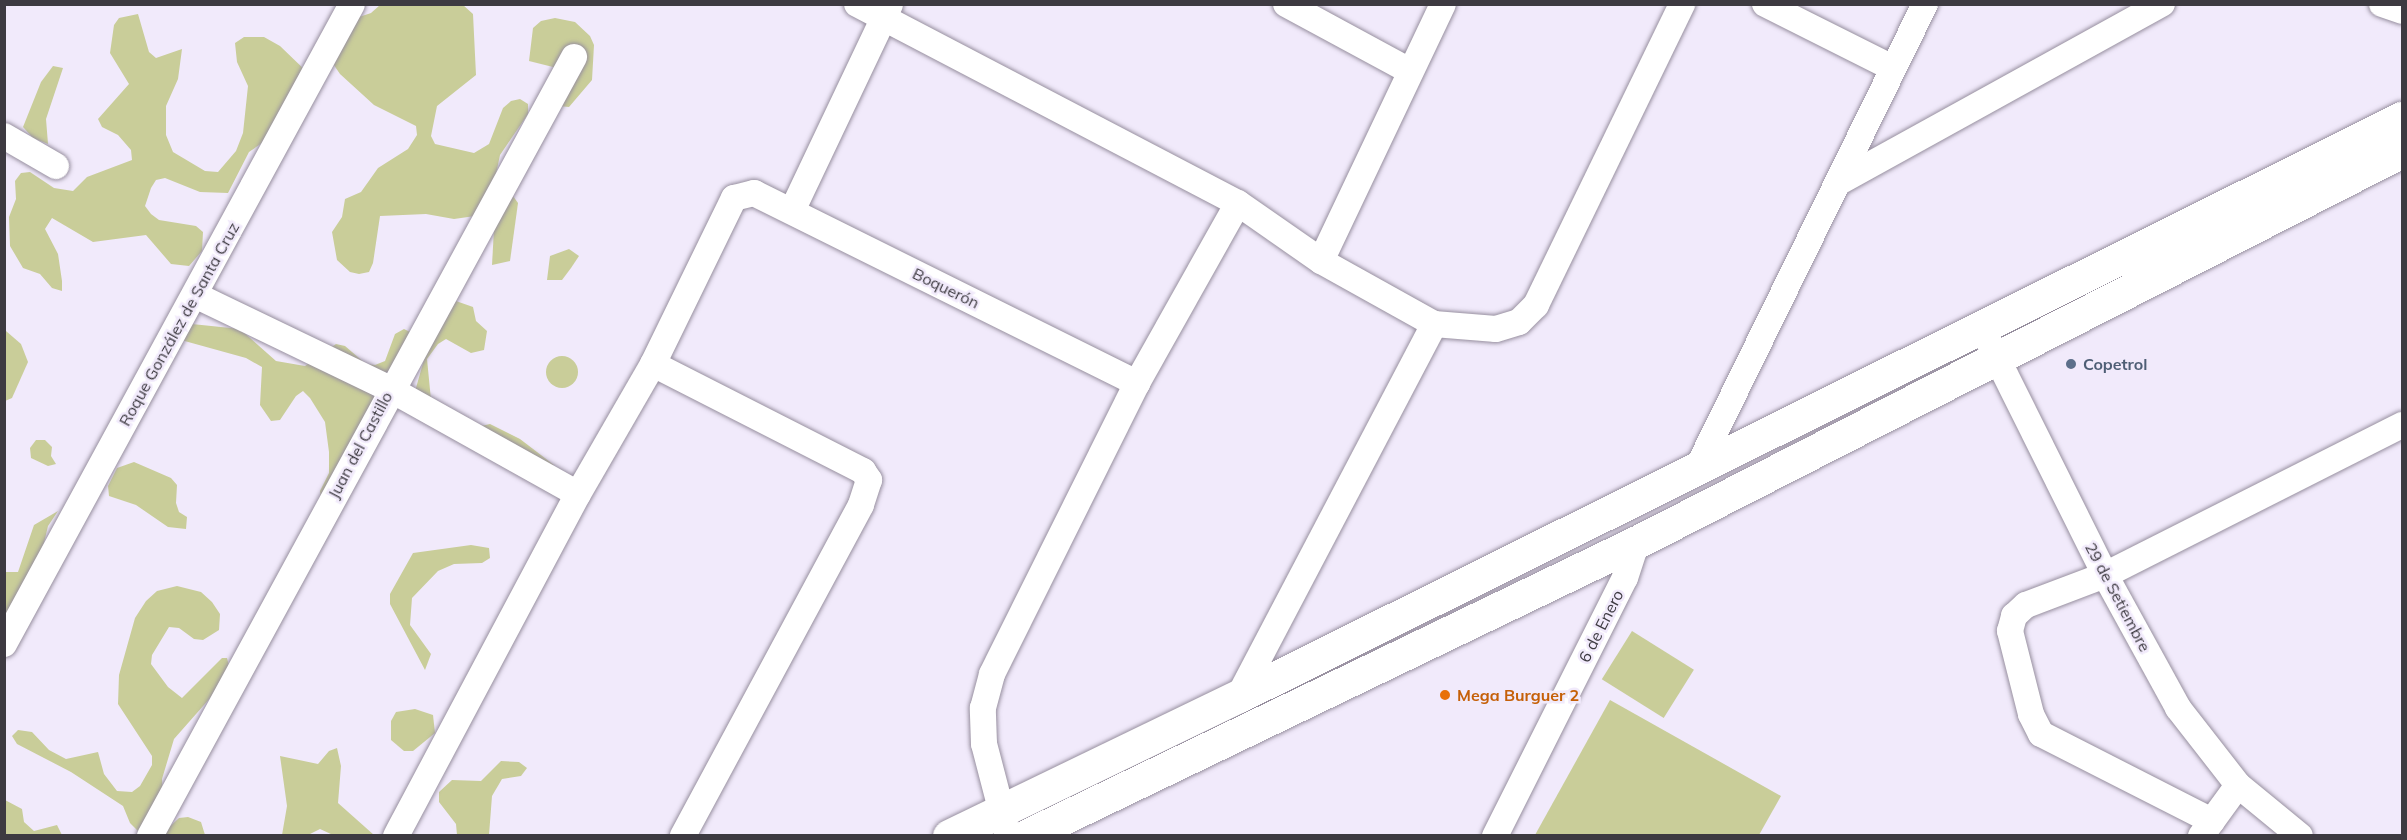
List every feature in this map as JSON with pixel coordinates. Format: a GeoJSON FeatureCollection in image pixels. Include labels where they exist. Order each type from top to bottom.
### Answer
{"type":"FeatureCollection","features":[{"type":"Feature","properties":{"kind":"highway"},"geometry":{"type":"LineString","coordinates":[[949,836],[1004,823],[1239,696],[2403,118]]}},
{"type":"Feature","properties":{"kind":"highway"},"geometry":{"type":"LineString","coordinates":[[1026,836],[1637,542],[1999,360],[2403,151]]}},
{"type":"Feature","properties":{"kind":"street","name":"Roque González de Santa Cruz"},"geometry":{"type":"LineString","coordinates":[[4,644],[352,4]]}},
{"type":"Feature","properties":{"kind":"street"},"geometry":{"type":"LineString","coordinates":[[857,4],[886,11],[1238,203],[1321,261],[1434,324],[1496,329],[1519,322],[1536,305],[1682,4]]}},
{"type":"Feature","properties":{"kind":"street"},"geometry":{"type":"LineString","coordinates":[[1286,4],[1410,71]]}},
{"type":"Feature","properties":{"kind":"street"},"geometry":{"type":"LineString","coordinates":[[1321,261],[1443,4]]}},
{"type":"Feature","properties":{"kind":"street"},"geometry":{"type":"LineString","coordinates":[[1765,4],[1893,69]]}},
{"type":"Feature","properties":{"kind":"street"},"geometry":{"type":"LineString","coordinates":[[1697,469],[1925,4]]}},
{"type":"Feature","properties":{"kind":"street"},"geometry":{"type":"LineString","coordinates":[[1839,182],[2162,4]]}},
{"type":"Feature","properties":{"kind":"street"},"geometry":{"type":"LineString","coordinates":[[2382,4],[2403,10]]}},
{"type":"Feature","properties":{"kind":"street"},"geometry":{"type":"LineString","coordinates":[[792,211],[886,11]]}},
{"type":"Feature","properties":{"kind":"street","name":"Juan del Castillo"},"geometry":{"type":"LineString","coordinates":[[150,836],[390,389],[574,57]]}},
{"type":"Feature","properties":{"kind":"street"},"geometry":{"type":"LineString","coordinates":[[4,136],[56,166]]}},
{"type":"Feature","properties":{"kind":"street","name":"Boquerón"},"geometry":{"type":"LineString","coordinates":[[653,364],[734,198],[754,193],[1137,382]]}},
{"type":"Feature","properties":{"kind":"street"},"geometry":{"type":"LineString","coordinates":[[1004,823],[984,744],[983,708],[992,674],[1137,382],[1238,203]]}},
{"type":"Feature","properties":{"kind":"street"},"geometry":{"type":"LineString","coordinates":[[195,296],[390,389],[578,494]]}},
{"type":"Feature","properties":{"kind":"street"},"geometry":{"type":"LineString","coordinates":[[1239,696],[1434,324]]}},
{"type":"Feature","properties":{"kind":"street","name":"29 de Setiembre"},"geometry":{"type":"LineString","coordinates":[[1981,326],[2105,575],[2178,708],[2238,785],[2300,836]]}},
{"type":"Feature","properties":{"kind":"street"},"geometry":{"type":"LineString","coordinates":[[396,836],[578,494],[653,364],[863,471],[869,480],[868,491],[683,836]]}},
{"type":"Feature","properties":{"kind":"street"},"geometry":{"type":"LineString","coordinates":[[2238,785],[2206,828],[2041,734],[2031,714],[2010,631],[2014,616],[2026,605],[2105,575],[2403,425]]}},
{"type":"Feature","properties":{"kind":"street","name":"6 de Enero"},"geometry":{"type":"LineString","coordinates":[[1496,836],[1625,578],[1637,542]]}},
{"type":"Feature","properties":{"kind":"green space"},"geometry":{"type":"Polygon","coordinates":[[[380,5],[463,5],[473,14],[476,75],[437,106],[431,136],[435,144],[474,153],[489,144],[503,108],[511,101],[520,99],[528,104],[528,114],[500,155],[494,184],[475,216],[454,219],[426,214],[380,216],[373,263],[369,272],[359,274],[350,272],[337,260],[332,232],[342,217],[345,199],[361,192],[378,168],[408,149],[417,135],[416,126],[374,105],[340,74],[325,52],[353,19],[371,13],[380,5]]]}},
{"type":"Feature","properties":{"kind":"green space"},"geometry":{"type":"Polygon","coordinates":[[[138,14],[149,52],[156,58],[182,49],[178,79],[166,106],[166,135],[173,152],[205,171],[218,172],[236,151],[243,133],[248,86],[237,62],[235,43],[244,37],[264,37],[280,46],[307,72],[272,136],[249,152],[228,193],[200,192],[165,178],[156,180],[151,188],[145,206],[151,214],[159,220],[196,226],[203,232],[202,251],[189,266],[171,264],[146,235],[93,242],[52,218],[45,229],[58,254],[62,291],[52,288],[40,274],[23,268],[10,246],[9,217],[16,199],[15,181],[21,173],[30,172],[54,188],[73,191],[87,177],[132,160],[131,150],[118,135],[102,127],[98,119],[129,84],[110,53],[114,25],[119,18],[138,14]]]}},
{"type":"Feature","properties":{"kind":"green space"},"geometry":{"type":"Polygon","coordinates":[[[555,18],[575,22],[590,36],[594,45],[592,80],[569,107],[559,106],[557,68],[529,61],[533,28],[541,21],[555,18]]]}},
{"type":"Feature","properties":{"kind":"green space"},"geometry":{"type":"Polygon","coordinates":[[[53,66],[63,68],[46,119],[48,144],[33,138],[23,127],[41,82],[53,66]]]}},
{"type":"Feature","properties":{"kind":"green space"},"geometry":{"type":"Polygon","coordinates":[[[513,196],[518,203],[510,261],[492,265],[494,229],[513,196]]]}},
{"type":"Feature","properties":{"kind":"green space"},"geometry":{"type":"Polygon","coordinates":[[[569,249],[579,256],[571,268],[562,280],[547,280],[550,256],[569,249]]]}},
{"type":"Feature","properties":{"kind":"green space"},"geometry":{"type":"Polygon","coordinates":[[[456,301],[473,307],[476,321],[487,331],[484,350],[471,353],[446,339],[438,344],[427,359],[431,400],[412,402],[427,349],[456,301]]]}},
{"type":"Feature","properties":{"kind":"green space"},"geometry":{"type":"Polygon","coordinates":[[[192,324],[240,329],[276,361],[305,366],[336,344],[345,346],[366,364],[375,365],[385,361],[395,334],[404,329],[412,333],[321,499],[320,491],[329,473],[329,452],[325,422],[310,398],[303,391],[296,396],[280,420],[271,421],[260,405],[262,367],[246,358],[181,340],[192,324]]]}},
{"type":"Feature","properties":{"kind":"green space"},"geometry":{"type":"Polygon","coordinates":[[[6,331],[21,344],[28,362],[12,398],[5,401],[6,331]]]}},
{"type":"Feature","properties":{"kind":"green space"},"geometry":{"type":"Polygon","coordinates":[[[562,356],[574,360],[578,372],[574,384],[562,388],[550,384],[546,372],[550,360],[562,356]]]}},
{"type":"Feature","properties":{"kind":"green space"},"geometry":{"type":"Polygon","coordinates":[[[490,424],[520,439],[554,465],[546,468],[481,426],[490,424]]]}},
{"type":"Feature","properties":{"kind":"green space"},"geometry":{"type":"Polygon","coordinates":[[[36,440],[45,440],[52,447],[51,456],[56,464],[48,466],[31,458],[30,448],[36,440]]]}},
{"type":"Feature","properties":{"kind":"green space"},"geometry":{"type":"Polygon","coordinates":[[[134,462],[171,478],[177,485],[176,503],[179,512],[187,517],[186,529],[168,527],[136,505],[109,496],[108,486],[117,468],[134,462]]]}},
{"type":"Feature","properties":{"kind":"green space"},"geometry":{"type":"Polygon","coordinates":[[[58,511],[48,526],[39,564],[5,621],[5,572],[18,572],[34,525],[58,511]]]}},
{"type":"Feature","properties":{"kind":"green space"},"geometry":{"type":"Polygon","coordinates":[[[471,545],[489,548],[490,558],[482,563],[454,564],[438,571],[412,598],[410,625],[431,654],[425,670],[390,604],[390,594],[413,553],[471,545]]]}},
{"type":"Feature","properties":{"kind":"green space"},"geometry":{"type":"Polygon","coordinates":[[[177,586],[201,592],[212,602],[220,614],[219,630],[203,640],[194,639],[179,628],[169,627],[152,655],[151,664],[168,687],[182,698],[222,658],[227,658],[229,666],[219,688],[174,739],[162,779],[165,831],[179,818],[188,817],[201,822],[205,835],[142,835],[130,823],[123,806],[71,772],[17,744],[12,736],[18,730],[32,732],[49,750],[66,759],[98,752],[104,774],[117,791],[132,792],[140,786],[152,765],[152,756],[118,704],[119,675],[135,618],[146,601],[157,591],[177,586]]]}},
{"type":"Feature","properties":{"kind":"green space"},"geometry":{"type":"Polygon","coordinates":[[[1632,631],[1694,670],[1664,718],[1602,679],[1632,631]]]}},
{"type":"Feature","properties":{"kind":"green space"},"geometry":{"type":"Polygon","coordinates":[[[1610,700],[1781,796],[1759,835],[1535,835],[1610,700]]]}},
{"type":"Feature","properties":{"kind":"green space"},"geometry":{"type":"Polygon","coordinates":[[[415,709],[433,715],[435,733],[413,751],[404,751],[391,740],[391,721],[396,712],[415,709]]]}},
{"type":"Feature","properties":{"kind":"green space"},"geometry":{"type":"Polygon","coordinates":[[[337,748],[341,766],[338,803],[374,835],[333,835],[320,829],[308,835],[282,835],[287,806],[280,756],[318,764],[329,751],[337,748]]]}},
{"type":"Feature","properties":{"kind":"green space"},"geometry":{"type":"Polygon","coordinates":[[[501,761],[519,762],[527,768],[521,776],[502,779],[492,796],[489,835],[457,835],[456,824],[439,802],[439,792],[452,780],[481,781],[501,761]]]}},
{"type":"Feature","properties":{"kind":"green space"},"geometry":{"type":"Polygon","coordinates":[[[5,800],[22,809],[24,822],[34,831],[57,825],[62,835],[5,835],[5,800]]]}},
{"type":"Feature","properties":{"kind":"place","name":"Copetrol"},"geometry":{"type":"Point","coordinates":[2071,364]}},
{"type":"Feature","properties":{"kind":"place","name":"Mega Burguer 2"},"geometry":{"type":"Point","coordinates":[1445,695]}}]}
